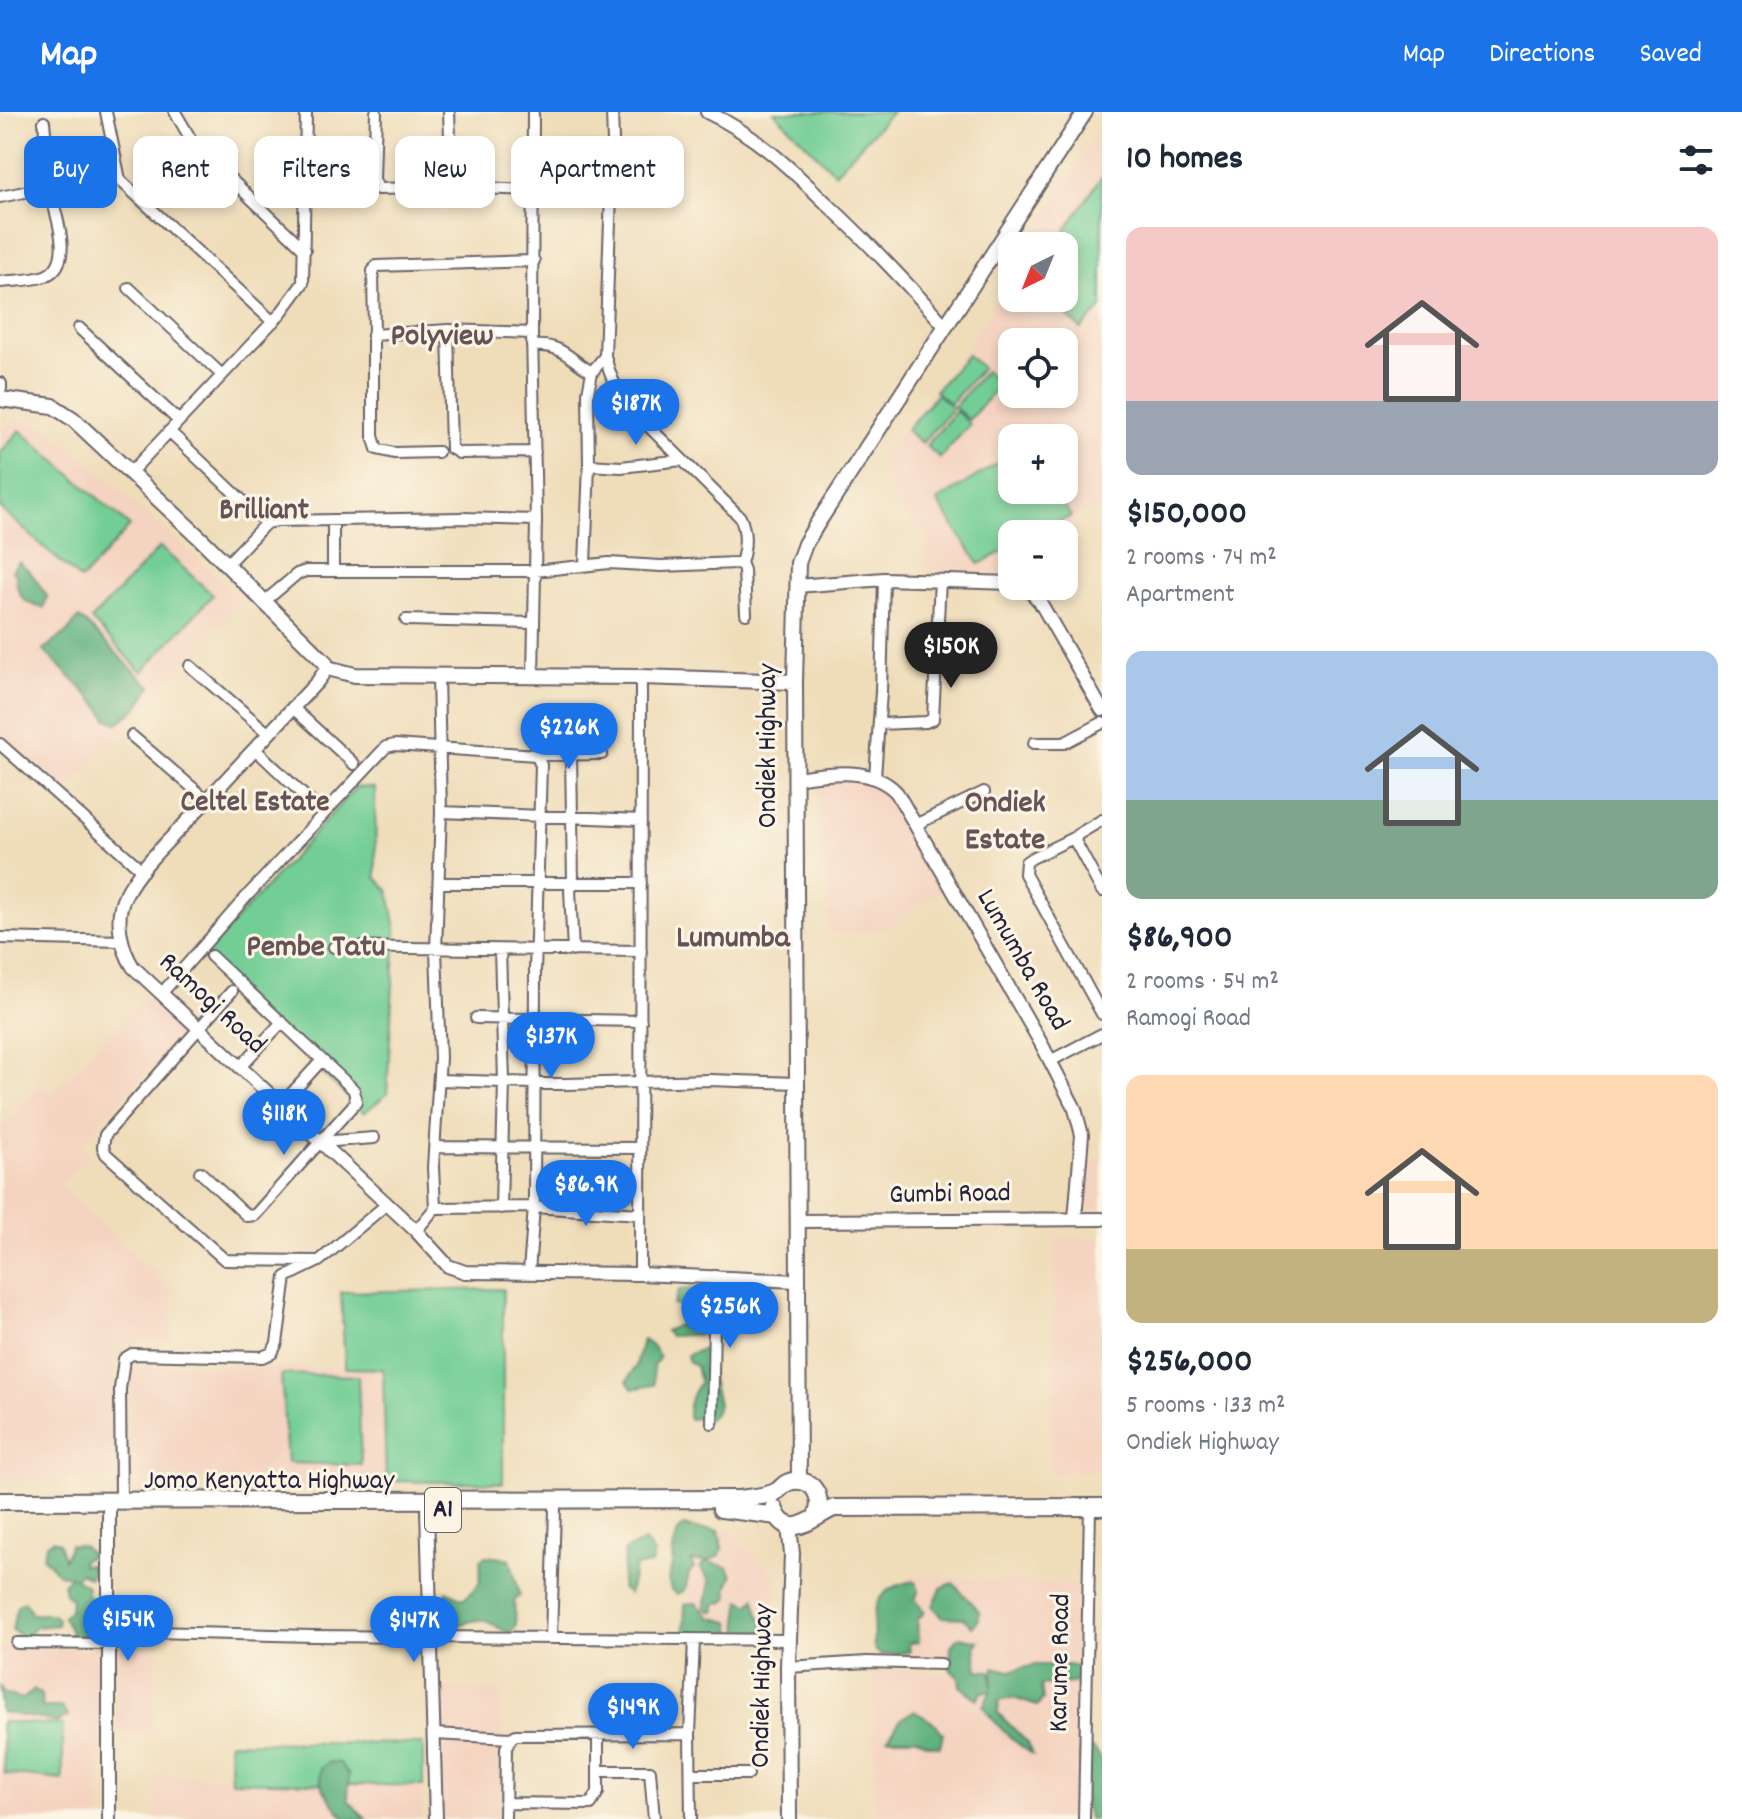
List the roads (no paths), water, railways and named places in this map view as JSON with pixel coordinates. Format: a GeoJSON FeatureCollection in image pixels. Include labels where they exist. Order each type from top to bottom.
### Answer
{"type":"FeatureCollection","features":[{"type":"Feature","properties":{"kind":"highway","name":"Jomo Kenyatta Highway"},"geometry":{"type":"LineString","coordinates":[[0,1508],[113,1503],[738,1499],[776,1492],[796,1475]]}},
{"type":"Feature","properties":{"kind":"highway"},"geometry":{"type":"LineString","coordinates":[[796,1475],[812,1486],[818,1497],[816,1516]]}},
{"type":"Feature","properties":{"kind":"highway"},"geometry":{"type":"LineString","coordinates":[[776,1492],[773,1503],[789,1523],[834,1508],[1098,1504]]}},
{"type":"Feature","properties":{"kind":"highway"},"geometry":{"type":"LineString","coordinates":[[818,1497],[834,1501],[1098,1504]]}},
{"type":"Feature","properties":{"kind":"highway","name":"Jomo Kenyatta Highway"},"geometry":{"type":"LineString","coordinates":[[0,1501],[427,1510],[738,1509],[789,1523]]}},
{"type":"Feature","properties":{"kind":"main road","name":"Ondiek Highway"},"geometry":{"type":"LineString","coordinates":[[796,1475],[800,1434],[795,682],[798,563],[805,544],[1085,112]]}},
{"type":"Feature","properties":{"kind":"main road"},"geometry":{"type":"LineString","coordinates":[[0,399],[53,406],[65,413],[226,565],[325,662],[327,668],[355,675],[641,677],[795,682]]}},
{"type":"Feature","properties":{"kind":"main road","name":"Ondiek Highway"},"geometry":{"type":"LineString","coordinates":[[789,1523],[792,1554],[788,1667],[789,1819]]}},
{"type":"Feature","properties":{"kind":"street"},"geometry":{"type":"LineString","coordinates":[[106,112],[120,180],[273,322]]}},
{"type":"Feature","properties":{"kind":"street"},"geometry":{"type":"LineString","coordinates":[[175,112],[193,143],[305,250]]}},
{"type":"Feature","properties":{"kind":"street"},"geometry":{"type":"LineString","coordinates":[[305,136],[306,112]]}},
{"type":"Feature","properties":{"kind":"street"},"geometry":{"type":"LineString","coordinates":[[376,112],[374,179],[378,189],[395,189]]}},
{"type":"Feature","properties":{"kind":"street"},"geometry":{"type":"LineString","coordinates":[[449,112],[450,136]]}},
{"type":"Feature","properties":{"kind":"street"},"geometry":{"type":"LineString","coordinates":[[612,112],[605,356],[621,397],[740,517],[745,527],[741,563],[746,614]]}},
{"type":"Feature","properties":{"kind":"street"},"geometry":{"type":"LineString","coordinates":[[707,112],[752,136],[780,158],[893,267],[946,327]]}},
{"type":"Feature","properties":{"kind":"street"},"geometry":{"type":"LineString","coordinates":[[533,114],[533,136]]}},
{"type":"Feature","properties":{"kind":"street"},"geometry":{"type":"LineString","coordinates":[[44,122],[45,136]]}},
{"type":"Feature","properties":{"kind":"street"},"geometry":{"type":"LineString","coordinates":[[0,197],[24,192]]}},
{"type":"Feature","properties":{"kind":"street"},"geometry":{"type":"LineString","coordinates":[[0,282],[47,276],[57,265],[64,247],[54,208]]}},
{"type":"Feature","properties":{"kind":"street"},"geometry":{"type":"LineString","coordinates":[[130,473],[273,322],[303,283],[305,208]]}},
{"type":"Feature","properties":{"kind":"street"},"geometry":{"type":"LineString","coordinates":[[533,676],[536,520],[532,346],[534,208]]}},
{"type":"Feature","properties":{"kind":"street"},"geometry":{"type":"LineString","coordinates":[[438,452],[394,453],[377,449],[373,436],[373,269],[376,266],[534,261]]}},
{"type":"Feature","properties":{"kind":"street"},"geometry":{"type":"LineString","coordinates":[[129,288],[222,375]]}},
{"type":"Feature","properties":{"kind":"street"},"geometry":{"type":"LineString","coordinates":[[79,328],[179,421]]}},
{"type":"Feature","properties":{"kind":"street"},"geometry":{"type":"LineString","coordinates":[[374,334],[448,330],[532,333]]}},
{"type":"Feature","properties":{"kind":"street"},"geometry":{"type":"LineString","coordinates":[[448,330],[451,448],[459,453],[535,452]]}},
{"type":"Feature","properties":{"kind":"street"},"geometry":{"type":"LineString","coordinates":[[532,346],[560,348],[592,372]]}},
{"type":"Feature","properties":{"kind":"street"},"geometry":{"type":"LineString","coordinates":[[585,564],[588,393],[592,372],[605,356]]}},
{"type":"Feature","properties":{"kind":"street"},"geometry":{"type":"LineString","coordinates":[[169,431],[266,523]]}},
{"type":"Feature","properties":{"kind":"street"},"geometry":{"type":"LineString","coordinates":[[589,465],[621,467],[682,460]]}},
{"type":"Feature","properties":{"kind":"street"},"geometry":{"type":"LineString","coordinates":[[226,565],[266,523],[462,518],[536,520]]}},
{"type":"Feature","properties":{"kind":"street"},"geometry":{"type":"LineString","coordinates":[[333,520],[333,570]]}},
{"type":"Feature","properties":{"kind":"street"},"geometry":{"type":"LineString","coordinates":[[264,602],[300,572],[535,571],[585,564],[741,563]]}},
{"type":"Feature","properties":{"kind":"street"},"geometry":{"type":"LineString","coordinates":[[796,778],[849,774],[875,777],[884,579]]}},
{"type":"Feature","properties":{"kind":"street"},"geometry":{"type":"LineString","coordinates":[[797,586],[884,579],[998,582]]}},
{"type":"Feature","properties":{"kind":"street"},"geometry":{"type":"LineString","coordinates":[[879,724],[933,719],[940,580]]}},
{"type":"Feature","properties":{"kind":"street"},"geometry":{"type":"LineString","coordinates":[[1038,600],[1102,710]]}},
{"type":"Feature","properties":{"kind":"street"},"geometry":{"type":"LineString","coordinates":[[406,620],[534,623]]}},
{"type":"Feature","properties":{"kind":"street"},"geometry":{"type":"LineString","coordinates":[[190,666],[269,734]]}},
{"type":"Feature","properties":{"kind":"street","name":"Ramogi Road"},"geometry":{"type":"LineString","coordinates":[[327,668],[143,871],[125,896],[122,941],[124,954],[133,967],[416,1231],[448,1266],[457,1270],[798,1281]]}},
{"type":"Feature","properties":{"kind":"street"},"geometry":{"type":"LineString","coordinates":[[416,1231],[435,1208],[439,1080],[436,950],[441,812],[438,676]]}},
{"type":"Feature","properties":{"kind":"street"},"geometry":{"type":"LineString","coordinates":[[640,1274],[641,677]]}},
{"type":"Feature","properties":{"kind":"street"},"geometry":{"type":"LineString","coordinates":[[293,708],[354,764]]}},
{"type":"Feature","properties":{"kind":"street"},"geometry":{"type":"LineString","coordinates":[[1034,743],[1064,743],[1102,723]]}},
{"type":"Feature","properties":{"kind":"street"},"geometry":{"type":"LineString","coordinates":[[132,736],[207,800]]}},
{"type":"Feature","properties":{"kind":"street"},"geometry":{"type":"LineString","coordinates":[[0,744],[143,871]]}},
{"type":"Feature","properties":{"kind":"street"},"geometry":{"type":"LineString","coordinates":[[161,994],[247,896],[386,747],[395,745],[536,755],[602,754]]}},
{"type":"Feature","properties":{"kind":"street"},"geometry":{"type":"LineString","coordinates":[[255,749],[315,806]]}},
{"type":"Feature","properties":{"kind":"street"},"geometry":{"type":"LineString","coordinates":[[571,754],[573,951]]}},
{"type":"Feature","properties":{"kind":"street"},"geometry":{"type":"LineString","coordinates":[[529,1272],[534,1207],[541,765],[536,755]]}},
{"type":"Feature","properties":{"kind":"street","name":"Lumumba Road"},"geometry":{"type":"LineString","coordinates":[[875,777],[897,793],[917,824],[1075,1109],[1082,1129],[1075,1219]]}},
{"type":"Feature","properties":{"kind":"street"},"geometry":{"type":"LineString","coordinates":[[917,824],[984,792]]}},
{"type":"Feature","properties":{"kind":"street"},"geometry":{"type":"LineString","coordinates":[[441,812],[641,820]]}},
{"type":"Feature","properties":{"kind":"street"},"geometry":{"type":"LineString","coordinates":[[1102,820],[1026,862],[1025,874],[1102,1014]]}},
{"type":"Feature","properties":{"kind":"street"},"geometry":{"type":"LineString","coordinates":[[1075,837],[1077,847],[1102,891]]}},
{"type":"Feature","properties":{"kind":"street"},"geometry":{"type":"LineString","coordinates":[[439,883],[641,883]]}},
{"type":"Feature","properties":{"kind":"street"},"geometry":{"type":"LineString","coordinates":[[0,938],[122,941]]}},
{"type":"Feature","properties":{"kind":"street"},"geometry":{"type":"LineString","coordinates":[[334,947],[641,951]]}},
{"type":"Feature","properties":{"kind":"street"},"geometry":{"type":"LineString","coordinates":[[500,950],[504,1081],[501,1208]]}},
{"type":"Feature","properties":{"kind":"street"},"geometry":{"type":"LineString","coordinates":[[200,1172],[247,1216],[255,1215],[356,1102],[354,1090],[211,956]]}},
{"type":"Feature","properties":{"kind":"street"},"geometry":{"type":"LineString","coordinates":[[232,991],[105,1135],[102,1145],[104,1152],[225,1260],[319,1261]]}},
{"type":"Feature","properties":{"kind":"street"},"geometry":{"type":"LineString","coordinates":[[476,1018],[641,1021]]}},
{"type":"Feature","properties":{"kind":"street"},"geometry":{"type":"LineString","coordinates":[[240,1067],[282,1022]]}},
{"type":"Feature","properties":{"kind":"street"},"geometry":{"type":"LineString","coordinates":[[1050,1061],[1102,1034]]}},
{"type":"Feature","properties":{"kind":"street"},"geometry":{"type":"LineString","coordinates":[[281,1105],[322,1060]]}},
{"type":"Feature","properties":{"kind":"street"},"geometry":{"type":"LineString","coordinates":[[439,1080],[567,1084],[710,1080],[797,1083]]}},
{"type":"Feature","properties":{"kind":"street"},"geometry":{"type":"LineString","coordinates":[[320,1142],[374,1138]]}},
{"type":"Feature","properties":{"kind":"street"},"geometry":{"type":"LineString","coordinates":[[435,1147],[640,1148]]}},
{"type":"Feature","properties":{"kind":"street"},"geometry":{"type":"LineString","coordinates":[[109,1819],[113,1503],[124,1359],[132,1354],[262,1357],[272,1353],[277,1343],[286,1277],[319,1261],[387,1204]]}},
{"type":"Feature","properties":{"kind":"street"},"geometry":{"type":"LineString","coordinates":[[435,1208],[534,1207],[640,1214]]}},
{"type":"Feature","properties":{"kind":"street","name":"Gumbi Road"},"geometry":{"type":"LineString","coordinates":[[799,1221],[1102,1219]]}},
{"type":"Feature","properties":{"kind":"street"},"geometry":{"type":"LineString","coordinates":[[712,1423],[715,1276]]}},
{"type":"Feature","properties":{"kind":"street","name":"Karume Road"},"geometry":{"type":"LineString","coordinates":[[1084,1819],[1098,1504]]}},
{"type":"Feature","properties":{"kind":"street"},"geometry":{"type":"LineString","coordinates":[[551,1638],[555,1509]]}},
{"type":"Feature","properties":{"kind":"street"},"geometry":{"type":"LineString","coordinates":[[427,1510],[436,1819]]}},
{"type":"Feature","properties":{"kind":"street"},"geometry":{"type":"LineString","coordinates":[[17,1643],[110,1638],[789,1640]]}},
{"type":"Feature","properties":{"kind":"street"},"geometry":{"type":"LineString","coordinates":[[691,1819],[690,1734],[694,1640]]}},
{"type":"Feature","properties":{"kind":"street"},"geometry":{"type":"LineString","coordinates":[[788,1667],[867,1662],[941,1664]]}},
{"type":"Feature","properties":{"kind":"street"},"geometry":{"type":"LineString","coordinates":[[434,1734],[511,1738],[523,1735],[690,1734]]}},
{"type":"Feature","properties":{"kind":"street"},"geometry":{"type":"LineString","coordinates":[[505,1803],[591,1804],[598,1792],[598,1735]]}},
{"type":"Feature","properties":{"kind":"street"},"geometry":{"type":"LineString","coordinates":[[505,1819],[506,1748],[511,1738]]}},
{"type":"Feature","properties":{"kind":"street"},"geometry":{"type":"LineString","coordinates":[[598,1771],[650,1771],[654,1819]]}},
{"type":"Feature","properties":{"kind":"street"},"geometry":{"type":"LineString","coordinates":[[692,1774],[748,1774]]}},
{"type":"Feature","properties":{"kind":"street"},"geometry":{"type":"LineString","coordinates":[[552,1805],[552,1819]]}},
{"type":"Feature","properties":{"kind":"district","name":"Polyview"},"geometry":{"type":"Point","coordinates":[442,338]}},
{"type":"Feature","properties":{"kind":"district","name":"Brilliant"},"geometry":{"type":"Point","coordinates":[264,512]}},
{"type":"Feature","properties":{"kind":"district","name":"Celtel Estate"},"geometry":{"type":"Point","coordinates":[255,804]}},
{"type":"Feature","properties":{"kind":"district","name":"Ondiek Estate"},"geometry":{"type":"Point","coordinates":[1005,824]}},
{"type":"Feature","properties":{"kind":"district","name":"Lumumba"},"geometry":{"type":"Point","coordinates":[733,940]}},
{"type":"Feature","properties":{"kind":"district","name":"Pembe Tatu"},"geometry":{"type":"Point","coordinates":[316,949]}}]}
